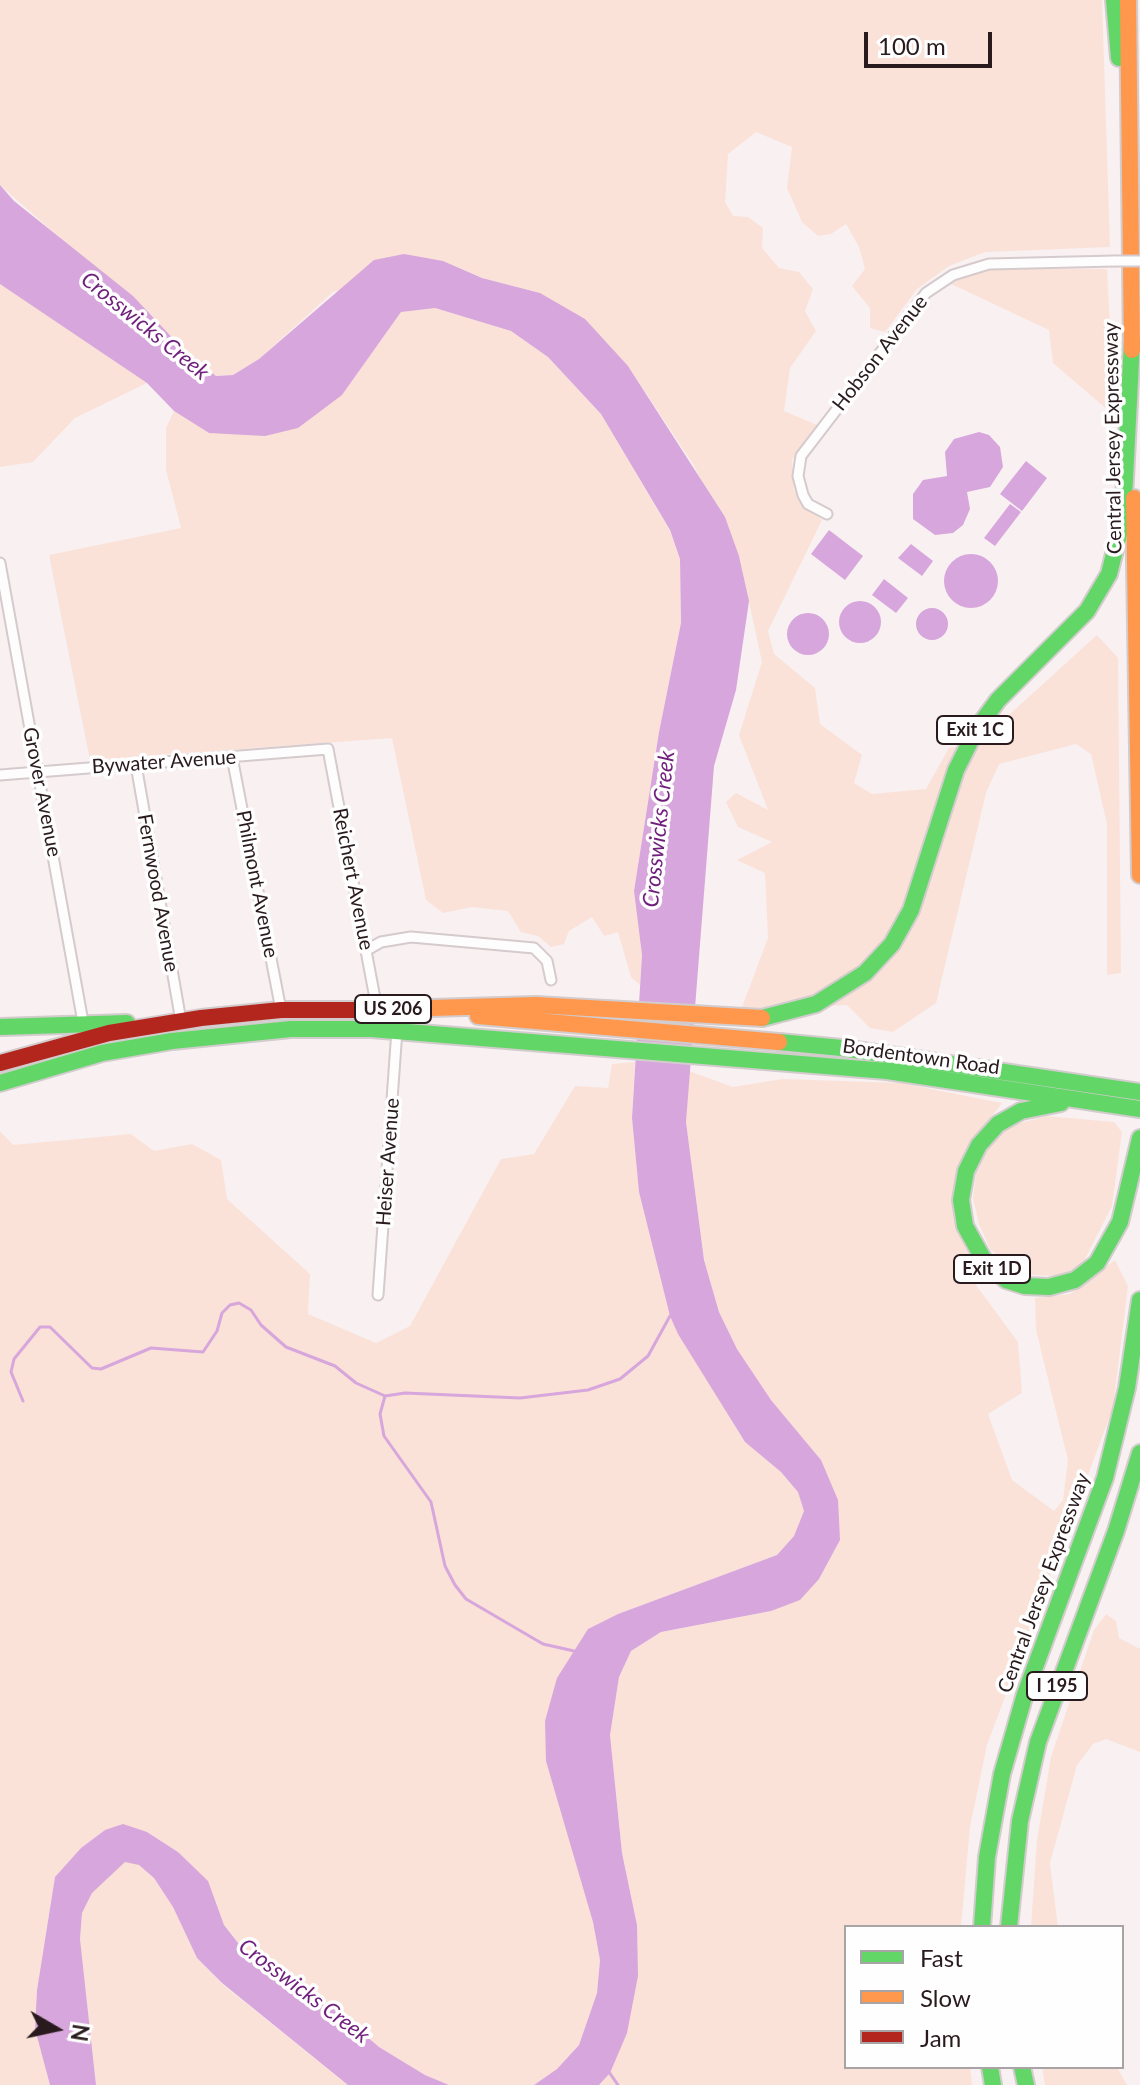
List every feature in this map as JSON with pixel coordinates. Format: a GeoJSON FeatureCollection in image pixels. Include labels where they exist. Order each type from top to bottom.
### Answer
{"type":"FeatureCollection","features":[{"type":"Feature","properties":{"kind":"highway"},"geometry":{"type":"LineString","coordinates":[[1114,0],[1135,255]]}},
{"type":"Feature","properties":{"kind":"highway","name":"Central Jersey Expressway"},"geometry":{"type":"LineString","coordinates":[[1128,0],[1135,255],[1132,341],[1140,875]]}},
{"type":"Feature","properties":{"kind":"highway","name":"Exit 1C"},"geometry":{"type":"LineString","coordinates":[[607,1016],[759,1019],[816,1004],[865,973],[902,927],[956,770],[976,730],[998,700],[1087,611],[1109,574],[1123,518],[1132,341]]}},
{"type":"Feature","properties":{"kind":"highway","name":"US 206"},"geometry":{"type":"LineString","coordinates":[[0,1063],[80,1040],[156,1025],[281,1010],[395,1009],[607,1016]]}},
{"type":"Feature","properties":{"kind":"highway","name":"Bordentown Road"},"geometry":{"type":"LineString","coordinates":[[607,1016],[696,1033],[871,1051],[1112,1096],[1140,1109]]}},
{"type":"Feature","properties":{"kind":"highway"},"geometry":{"type":"LineString","coordinates":[[0,1027],[83,1022],[156,1025]]}},
{"type":"Feature","properties":{"kind":"highway","name":"US 206"},"geometry":{"type":"LineString","coordinates":[[0,1083],[102,1053],[195,1038],[291,1029],[397,1030]]}},
{"type":"Feature","properties":{"kind":"highway","name":"Bordentown Road"},"geometry":{"type":"LineString","coordinates":[[397,1030],[887,1071],[1078,1100],[1140,1092]]}},
{"type":"Feature","properties":{"kind":"highway","name":"Exit 1D"},"geometry":{"type":"LineString","coordinates":[[1078,1100],[1042,1105],[1009,1117],[987,1134],[966,1171],[961,1200],[965,1226],[985,1262],[1006,1280],[1025,1286],[1049,1287],[1075,1280],[1097,1263],[1120,1222],[1140,1138]]}},
{"type":"Feature","properties":{"kind":"highway","name":"Central Jersey Expressway"},"geometry":{"type":"LineString","coordinates":[[982,1925],[987,1857],[1002,1774],[1025,1694],[1105,1478],[1127,1388],[1140,1300]]}},
{"type":"Feature","properties":{"kind":"highway","name":"I 195"},"geometry":{"type":"LineString","coordinates":[[1009,1925],[1020,1821],[1038,1742],[1116,1531],[1140,1453]]}},
{"type":"Feature","properties":{"kind":"street","name":"Hobson Avenue"},"geometry":{"type":"LineString","coordinates":[[827,514],[808,504],[803,495],[798,476],[801,456],[926,293],[953,275],[989,264],[1115,261],[1135,255]]}},
{"type":"Feature","properties":{"kind":"street","name":"Grover Avenue"},"geometry":{"type":"LineString","coordinates":[[0,563],[83,1022]]}},
{"type":"Feature","properties":{"kind":"street","name":"Bywater Avenue"},"geometry":{"type":"LineString","coordinates":[[0,775],[328,749]]}},
{"type":"Feature","properties":{"kind":"street","name":"Reichert Avenue"},"geometry":{"type":"LineString","coordinates":[[328,749],[377,1009]]}},
{"type":"Feature","properties":{"kind":"street","name":"Philmont Avenue"},"geometry":{"type":"LineString","coordinates":[[232,757],[281,1010]]}},
{"type":"Feature","properties":{"kind":"street","name":"Fernwood Avenue"},"geometry":{"type":"LineString","coordinates":[[136,765],[181,1021]]}},
{"type":"Feature","properties":{"kind":"street"},"geometry":{"type":"LineString","coordinates":[[367,950],[381,942],[406,938],[534,948],[542,954],[551,980]]}},
{"type":"Feature","properties":{"kind":"street","name":"Heiser Avenue"},"geometry":{"type":"LineString","coordinates":[[378,1295],[397,1030]]}},
{"type":"Feature","properties":{"kind":"shaded area"},"geometry":{"type":"Polygon","coordinates":[[[0,0],[1102,0],[1110,247],[985,252],[949,266],[917,289],[885,332],[870,328],[870,308],[852,286],[865,269],[859,247],[846,224],[831,234],[818,236],[802,222],[787,188],[792,147],[756,132],[728,154],[725,202],[733,216],[748,217],[763,228],[762,248],[779,268],[799,272],[813,289],[805,311],[816,331],[790,368],[784,411],[817,425],[792,460],[794,490],[806,508],[822,520],[768,631],[774,654],[815,688],[820,724],[862,755],[854,783],[872,794],[926,789],[949,748],[978,743],[1097,635],[1118,658],[1121,973],[1107,975],[1107,824],[1091,754],[1076,744],[999,764],[986,793],[936,1003],[893,1032],[870,1028],[847,1005],[741,1010],[768,938],[765,873],[737,860],[772,842],[738,827],[726,802],[736,793],[768,810],[739,735],[762,662],[739,556],[693,464],[628,366],[540,293],[482,278],[443,261],[333,292],[259,359],[233,375],[216,376],[0,185],[0,0]]]}},
{"type":"Feature","properties":{"kind":"shaded area"},"geometry":{"type":"Polygon","coordinates":[[[983,268],[1107,269],[1115,416],[1053,363],[1049,330],[949,283],[983,268]]]}},
{"type":"Feature","properties":{"kind":"shaded area"},"geometry":{"type":"Polygon","coordinates":[[[0,283],[147,383],[75,418],[33,462],[0,467],[0,283]]]}},
{"type":"Feature","properties":{"kind":"shaded area"},"geometry":{"type":"Polygon","coordinates":[[[413,308],[435,308],[511,331],[548,357],[601,414],[670,531],[680,559],[681,623],[659,732],[634,891],[642,955],[640,985],[631,977],[618,932],[604,936],[592,917],[569,931],[564,944],[551,947],[538,936],[521,932],[508,911],[472,907],[443,913],[426,900],[392,738],[90,760],[49,555],[181,528],[166,470],[166,428],[174,411],[209,433],[342,395],[401,312],[413,308]]]}},
{"type":"Feature","properties":{"kind":"shaded area"},"geometry":{"type":"Polygon","coordinates":[[[635,1062],[632,1118],[639,1192],[670,1316],[744,1441],[781,1472],[799,1492],[804,1511],[794,1536],[777,1555],[618,1614],[588,1629],[593,1922],[600,1960],[597,1993],[579,2045],[557,2069],[534,2085],[449,2085],[425,2075],[379,2047],[330,2005],[242,1948],[224,1925],[207,1881],[178,1852],[147,1832],[105,1830],[81,1848],[55,1877],[37,1990],[35,2029],[50,2085],[0,2085],[0,1131],[13,1145],[131,1134],[154,1151],[192,1144],[221,1160],[227,1199],[310,1274],[308,1314],[376,1343],[410,1326],[501,1159],[534,1154],[575,1086],[608,1088],[612,1064],[635,1062]]]}},
{"type":"Feature","properties":{"kind":"shaded area"},"geometry":{"type":"Polygon","coordinates":[[[689,1071],[733,1087],[782,1079],[901,1083],[1002,1103],[965,1151],[953,1193],[958,1229],[977,1262],[1000,1286],[959,1262],[1018,1342],[1022,1393],[988,1414],[1012,1480],[1054,1511],[1063,1500],[1068,1460],[1036,1330],[1035,1298],[1070,1294],[1115,1260],[1128,1286],[1113,1408],[987,1745],[970,1827],[961,1925],[844,1925],[844,2069],[970,2069],[972,2085],[599,2085],[610,2073],[637,1925],[622,1853],[610,1735],[619,1677],[631,1651],[661,1632],[771,1611],[819,1579],[840,1540],[821,1460],[771,1400],[737,1349],[719,1312],[704,1260],[686,1122],[689,1071]]]}},
{"type":"Feature","properties":{"kind":"shaded area"},"geometry":{"type":"Polygon","coordinates":[[[1046,1116],[1114,1122],[1122,1132],[1112,1206],[1082,1265],[1059,1276],[1032,1275],[1010,1266],[990,1249],[979,1224],[973,1198],[976,1173],[988,1148],[1010,1126],[1046,1116]]]}},
{"type":"Feature","properties":{"kind":"shaded area"},"geometry":{"type":"Polygon","coordinates":[[[1106,1614],[1116,1621],[1119,1638],[1140,1649],[1140,1752],[1106,1739],[1093,1744],[1077,1765],[1050,1863],[1058,1925],[1031,1925],[1037,1840],[1051,1757],[1094,1630],[1106,1614]]]}},
{"type":"Feature","properties":{"kind":"shaded area"},"geometry":{"type":"Polygon","coordinates":[[[125,1861],[139,1865],[154,1878],[173,1907],[197,1958],[222,1984],[348,2085],[96,2085],[80,1939],[82,1913],[92,1893],[125,1861]]]}},
{"type":"Feature","properties":{"kind":"shaded area"},"geometry":{"type":"Polygon","coordinates":[[[1042,2069],[1118,2069],[1127,2085],[1045,2085],[1042,2069]]]}},
{"type":"Feature","properties":{"kind":"water"},"geometry":{"type":"Polygon","coordinates":[[[0,185],[14,201],[133,296],[181,347],[216,376],[233,375],[259,359],[374,260],[404,254],[443,261],[482,278],[540,293],[585,319],[628,366],[725,517],[739,556],[749,601],[736,690],[714,766],[686,1122],[704,1260],[719,1312],[737,1349],[771,1400],[821,1460],[838,1500],[840,1540],[819,1579],[800,1600],[771,1611],[661,1632],[631,1651],[619,1677],[610,1735],[622,1853],[637,1925],[638,1976],[627,2033],[610,2073],[599,2085],[534,2085],[557,2069],[579,2045],[597,1993],[600,1960],[593,1922],[546,1761],[545,1721],[557,1678],[588,1629],[618,1614],[777,1555],[794,1536],[804,1511],[798,1492],[781,1472],[745,1442],[678,1334],[670,1316],[639,1192],[632,1118],[642,955],[634,891],[659,732],[681,623],[680,559],[670,530],[601,414],[548,357],[511,331],[435,308],[401,312],[342,395],[298,428],[265,436],[209,433],[174,411],[147,383],[0,284],[0,185]]]}},
{"type":"Feature","properties":{"kind":"water"},"geometry":{"type":"Polygon","coordinates":[[[979,432],[989,435],[1000,447],[1003,467],[990,487],[967,492],[970,509],[963,525],[953,533],[935,535],[913,519],[913,494],[923,480],[947,476],[945,452],[954,439],[979,432]]]}},
{"type":"Feature","properties":{"kind":"water"},"geometry":{"type":"Polygon","coordinates":[[[1026,461],[1047,478],[1022,511],[1000,494],[1026,461]]]}},
{"type":"Feature","properties":{"kind":"water"},"geometry":{"type":"Polygon","coordinates":[[[1010,504],[1021,512],[995,546],[984,538],[1010,504]]]}},
{"type":"Feature","properties":{"kind":"water"},"geometry":{"type":"Polygon","coordinates":[[[829,530],[863,556],[845,580],[811,554],[829,530]]]}},
{"type":"Feature","properties":{"kind":"water"},"geometry":{"type":"Polygon","coordinates":[[[911,544],[933,561],[922,576],[898,558],[911,544]]]}},
{"type":"Feature","properties":{"kind":"water"},"geometry":{"type":"Polygon","coordinates":[[[971,554],[990,562],[998,581],[990,600],[971,608],[952,600],[944,581],[952,562],[971,554]]]}},
{"type":"Feature","properties":{"kind":"water"},"geometry":{"type":"Polygon","coordinates":[[[884,579],[908,598],[896,613],[872,595],[884,579]]]}},
{"type":"Feature","properties":{"kind":"water"},"geometry":{"type":"Polygon","coordinates":[[[860,601],[875,607],[881,622],[875,637],[860,643],[845,637],[839,622],[845,607],[860,601]]]}},
{"type":"Feature","properties":{"kind":"water"},"geometry":{"type":"Polygon","coordinates":[[[932,608],[943,613],[948,624],[943,635],[932,640],[921,635],[916,624],[921,613],[932,608]]]}},
{"type":"Feature","properties":{"kind":"water"},"geometry":{"type":"Polygon","coordinates":[[[808,613],[823,619],[829,634],[823,649],[808,655],[793,649],[787,634],[793,619],[808,613]]]}},
{"type":"Feature","properties":{"kind":"water"},"geometry":{"type":"Polygon","coordinates":[[[123,1824],[147,1832],[178,1852],[208,1881],[224,1925],[242,1948],[330,2005],[379,2047],[425,2075],[449,2085],[348,2085],[222,1983],[197,1958],[173,1907],[154,1878],[139,1865],[125,1862],[92,1893],[82,1913],[80,1939],[96,2085],[50,2085],[35,2029],[37,1990],[55,1877],[81,1848],[105,1830],[123,1824]]]}},
{"type":"Feature","properties":{"kind":"waterway"},"geometry":{"type":"LineString","coordinates":[[23,1401],[11,1372],[14,1359],[40,1327],[50,1327],[92,1368],[101,1369],[151,1348],[203,1352],[217,1331],[222,1313],[230,1305],[239,1303],[251,1310],[261,1325],[286,1347],[335,1366],[356,1383],[385,1396]]}},
{"type":"Feature","properties":{"kind":"waterway","name":"Crosswicks Creek"},"geometry":{"type":"LineString","coordinates":[[385,1396],[405,1393],[520,1398],[588,1390],[620,1379],[648,1356],[670,1316]]}},
{"type":"Feature","properties":{"kind":"waterway","name":"Crosswicks Creek"},"geometry":{"type":"LineString","coordinates":[[385,1396],[380,1414],[384,1436],[431,1502],[445,1566],[455,1585],[466,1599],[543,1644],[574,1651]]}},
{"type":"Feature","properties":{"kind":"waterway"},"geometry":{"type":"LineString","coordinates":[[609,2072],[618,2085]]}},
{"type":"Feature","properties":{"kind":"traffic: fast"},"geometry":{"type":"LineString","coordinates":[[1114,0],[1119,58]]}},
{"type":"Feature","properties":{"kind":"traffic: fast"},"geometry":{"type":"LineString","coordinates":[[762,1018],[816,1004],[865,973],[892,944],[911,910],[956,770],[976,730],[998,700],[1087,611],[1109,574],[1123,518],[1132,341]]}},
{"type":"Feature","properties":{"kind":"traffic: fast"},"geometry":{"type":"LineString","coordinates":[[0,1027],[127,1023]]}},
{"type":"Feature","properties":{"kind":"traffic: fast"},"geometry":{"type":"LineString","coordinates":[[0,1083],[102,1053],[172,1041],[291,1029],[371,1029],[887,1071],[1140,1109]]}},
{"type":"Feature","properties":{"kind":"traffic: fast"},"geometry":{"type":"LineString","coordinates":[[779,1042],[842,1048],[1140,1092]]}},
{"type":"Feature","properties":{"kind":"traffic: fast"},"geometry":{"type":"LineString","coordinates":[[1061,1103],[1021,1111],[998,1124],[979,1145],[966,1171],[961,1200],[965,1226],[985,1262],[1006,1280],[1025,1286],[1049,1287],[1075,1280],[1097,1263],[1120,1222],[1140,1138]]}},
{"type":"Feature","properties":{"kind":"traffic: fast"},"geometry":{"type":"LineString","coordinates":[[982,1925],[987,1857],[1002,1774],[1025,1694],[1105,1478],[1127,1388],[1140,1300]]}},
{"type":"Feature","properties":{"kind":"traffic: fast"},"geometry":{"type":"LineString","coordinates":[[1009,1925],[1020,1821],[1038,1742],[1116,1531],[1140,1453]]}},
{"type":"Feature","properties":{"kind":"traffic: fast"},"geometry":{"type":"LineString","coordinates":[[990,2069],[993,2085]]}},
{"type":"Feature","properties":{"kind":"traffic: fast"},"geometry":{"type":"LineString","coordinates":[[1022,2069],[1026,2085]]}},
{"type":"Feature","properties":{"kind":"traffic: slow"},"geometry":{"type":"LineString","coordinates":[[1128,0],[1132,350]]}},
{"type":"Feature","properties":{"kind":"traffic: slow"},"geometry":{"type":"LineString","coordinates":[[1134,498],[1140,875]]}},
{"type":"Feature","properties":{"kind":"traffic: slow"},"geometry":{"type":"LineString","coordinates":[[395,1009],[536,1005],[762,1018]]}},
{"type":"Feature","properties":{"kind":"traffic: slow"},"geometry":{"type":"LineString","coordinates":[[478,1016],[779,1042]]}},
{"type":"Feature","properties":{"kind":"traffic: jam"},"geometry":{"type":"LineString","coordinates":[[0,1063],[109,1033],[201,1018],[281,1010],[403,1010]]}}]}
